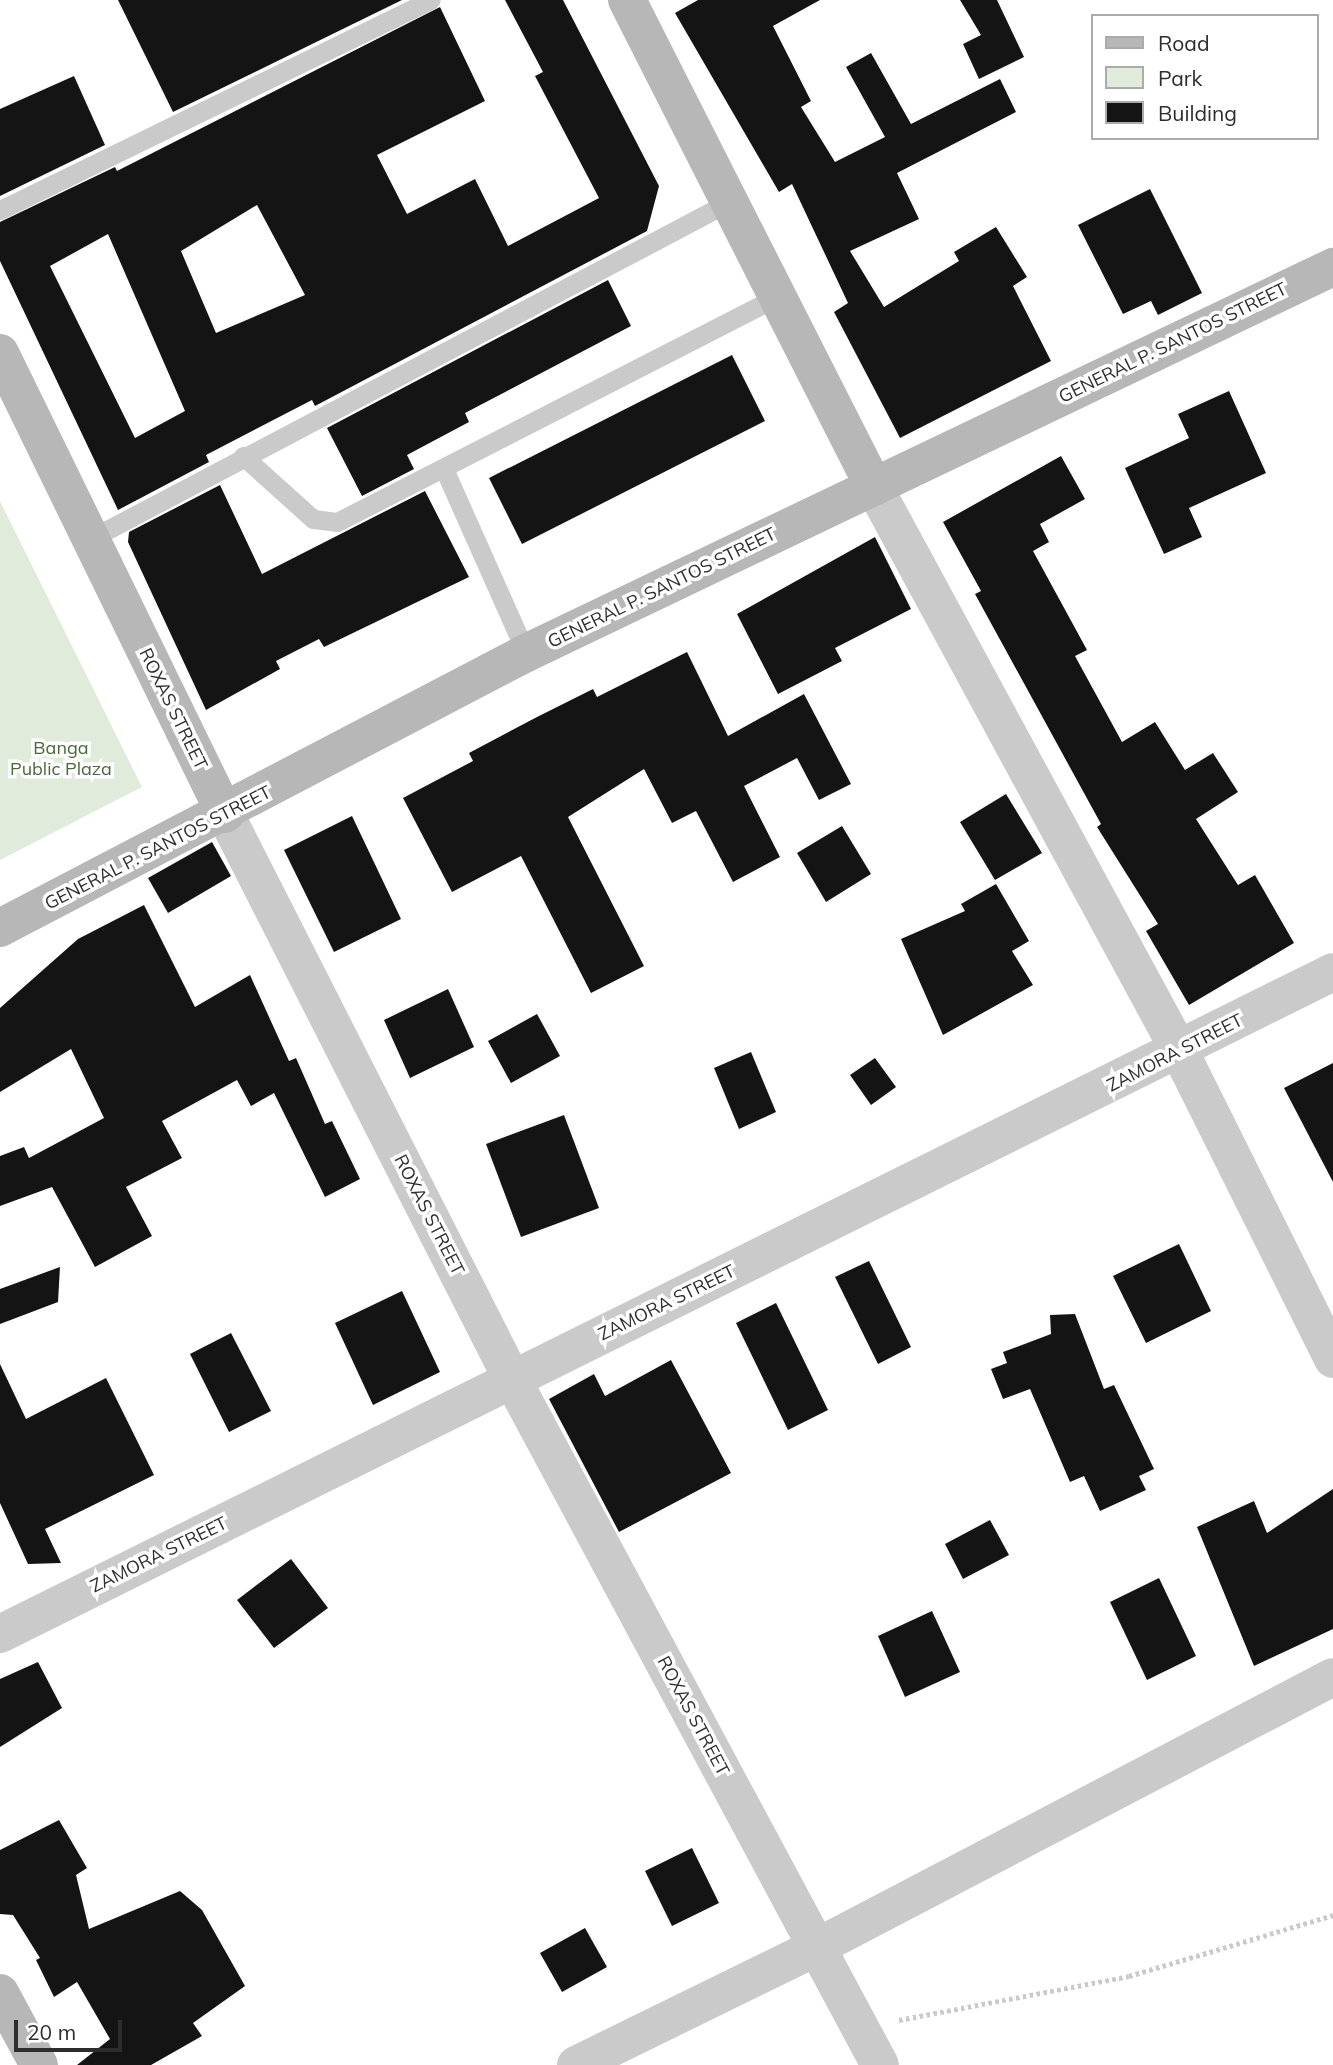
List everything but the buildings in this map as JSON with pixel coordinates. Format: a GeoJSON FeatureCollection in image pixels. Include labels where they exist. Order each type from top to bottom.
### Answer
{"type":"FeatureCollection","features":[{"type":"Feature","properties":{"kind":"main road"},"geometry":{"type":"LineString","coordinates":[[627,0],[874,487]]}},
{"type":"Feature","properties":{"kind":"main road","name":"GENERAL P. SANTOS STREET"},"geometry":{"type":"LineString","coordinates":[[0,928],[225,814],[526,653],[1333,267]]}},
{"type":"Feature","properties":{"kind":"main road","name":"ROXAS STREET"},"geometry":{"type":"LineString","coordinates":[[0,353],[225,814]]}},
{"type":"Feature","properties":{"kind":"main road"},"geometry":{"type":"LineString","coordinates":[[0,1993],[39,2065]]}},
{"type":"Feature","properties":{"kind":"street"},"geometry":{"type":"LineString","coordinates":[[874,487],[1180,1052],[1333,1359]]}},
{"type":"Feature","properties":{"kind":"street","name":"ROXAS STREET"},"geometry":{"type":"LineString","coordinates":[[225,814],[513,1379],[880,2065]]}},
{"type":"Feature","properties":{"kind":"street","name":"ZAMORA STREET"},"geometry":{"type":"LineString","coordinates":[[0,1634],[1180,1052],[1333,972]]}},
{"type":"Feature","properties":{"kind":"street"},"geometry":{"type":"LineString","coordinates":[[576,2065],[817,1947],[1333,1677]]}},
{"type":"Feature","properties":{"kind":"lane"},"geometry":{"type":"LineString","coordinates":[[0,209],[430,0]]}},
{"type":"Feature","properties":{"kind":"lane"},"geometry":{"type":"LineString","coordinates":[[90,539],[729,202]]}},
{"type":"Feature","properties":{"kind":"lane"},"geometry":{"type":"LineString","coordinates":[[243,456],[313,519],[329,522],[445,471],[777,297]]}},
{"type":"Feature","properties":{"kind":"lane"},"geometry":{"type":"LineString","coordinates":[[445,471],[526,653]]}},
{"type":"Feature","properties":{"kind":"path"},"geometry":{"type":"LineString","coordinates":[[860,2028],[1129,1976],[1333,1914]]}},
{"type":"Feature","properties":{"kind":"green space","name":"Banga Public Plaza"},"geometry":{"type":"Polygon","coordinates":[[[0,501],[142,787],[0,860],[0,501]]]}}]}
